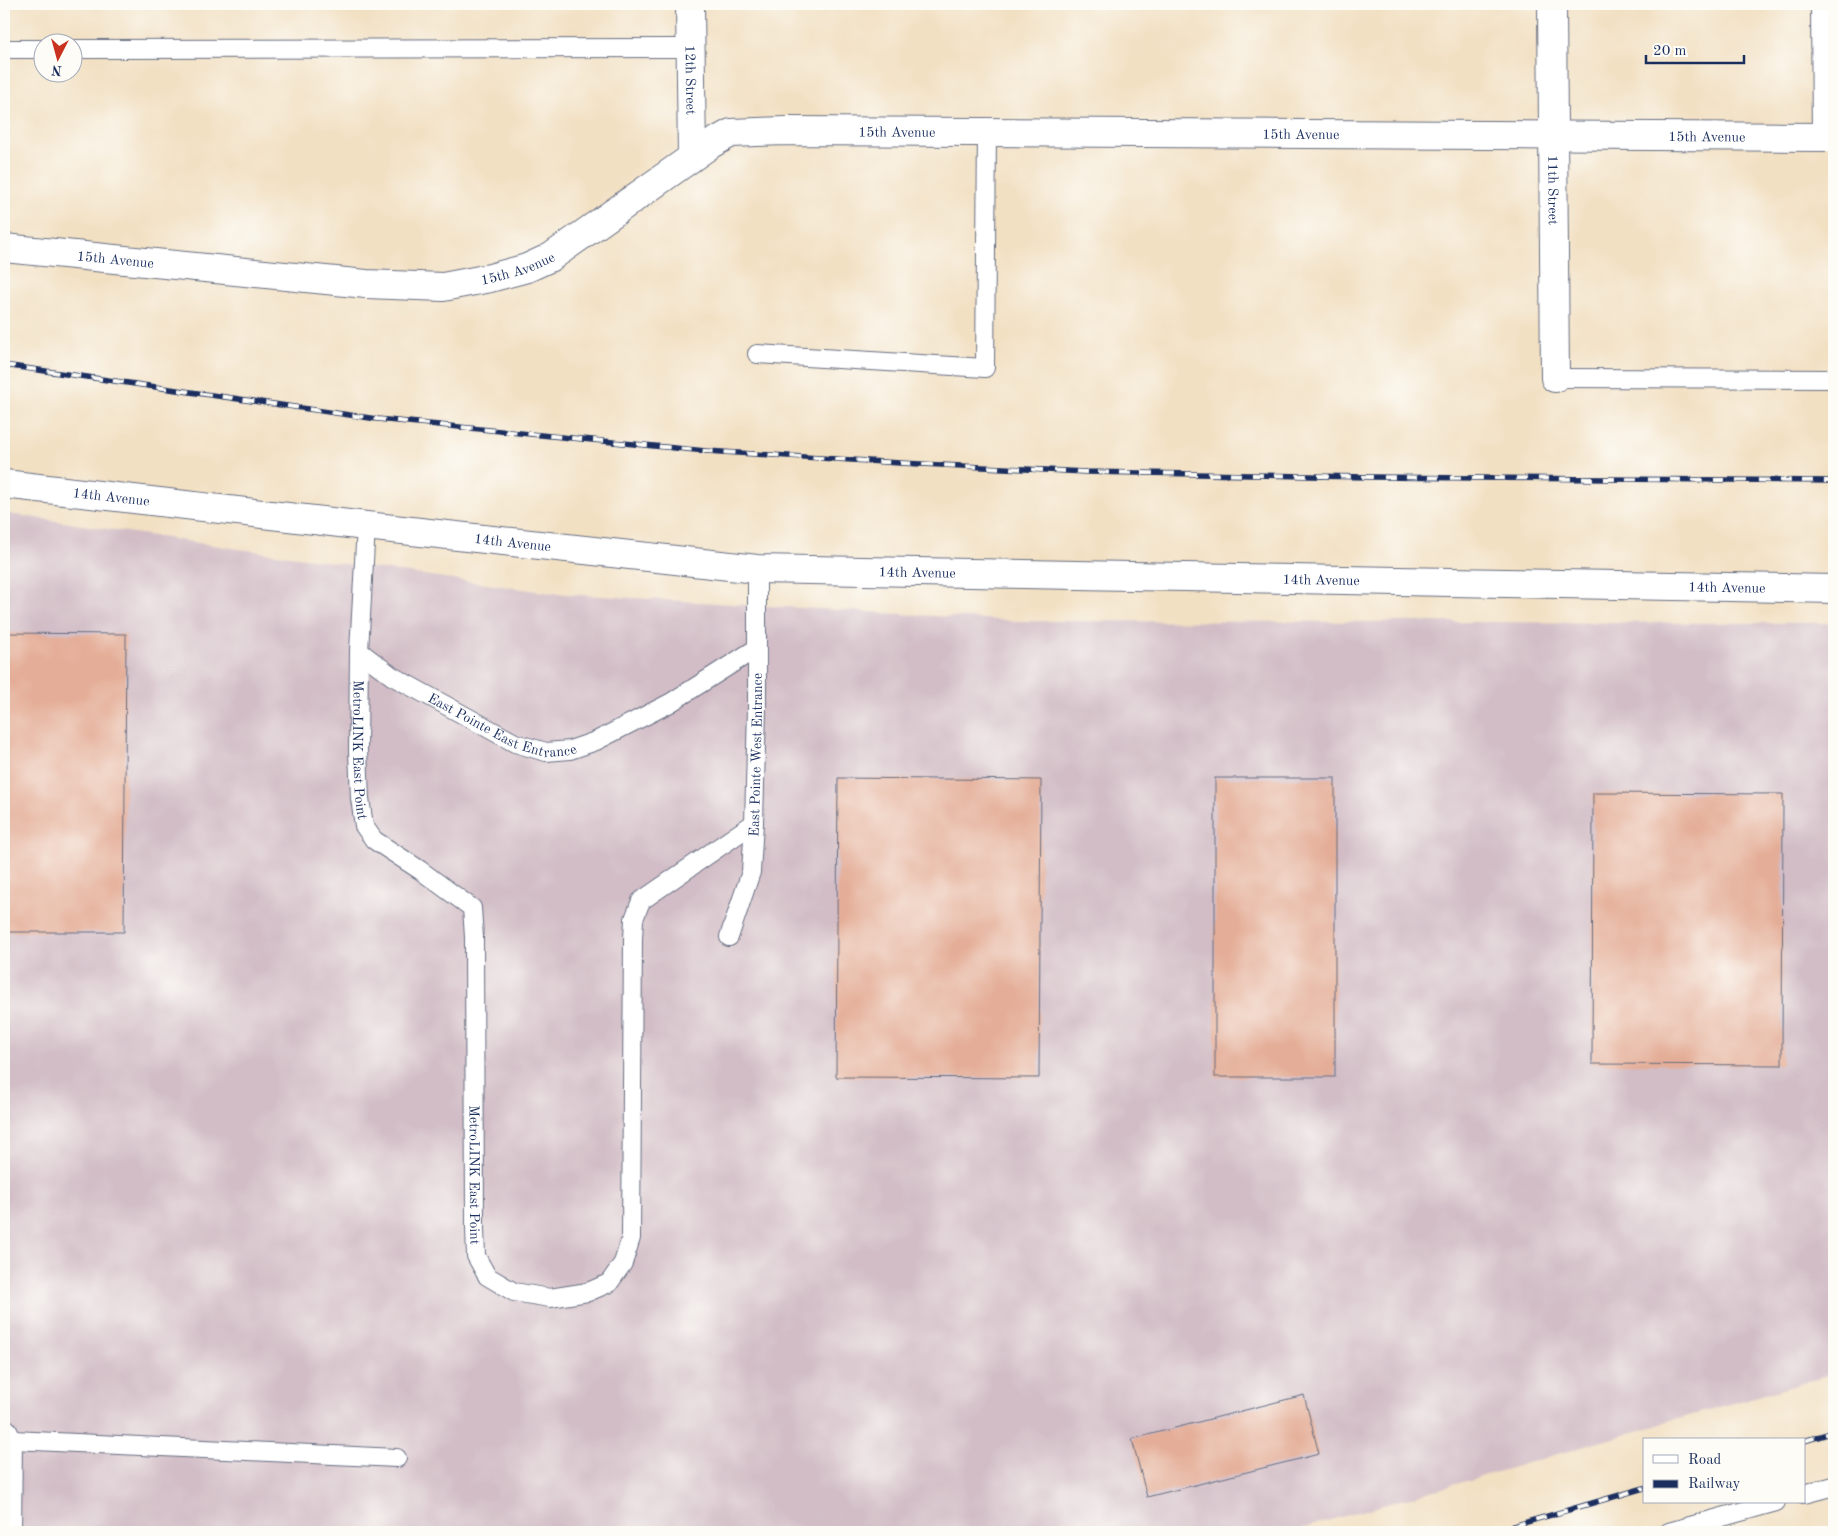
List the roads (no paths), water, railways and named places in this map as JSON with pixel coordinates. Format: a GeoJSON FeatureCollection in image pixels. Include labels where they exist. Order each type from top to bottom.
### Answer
{"type":"FeatureCollection","features":[{"type":"Feature","properties":{"kind":"street","name":"12th Street"},"geometry":{"type":"LineString","coordinates":[[690,4],[692,157]]}},
{"type":"Feature","properties":{"kind":"street","name":"11th Street"},"geometry":{"type":"LineString","coordinates":[[1552,4],[1555,378]]}},
{"type":"Feature","properties":{"kind":"street","name":"15th Avenue"},"geometry":{"type":"LineString","coordinates":[[4,248],[366,284],[443,287],[490,278],[527,268],[551,257],[692,157],[731,133],[786,131],[1828,137]]}},
{"type":"Feature","properties":{"kind":"street","name":"14th Avenue"},"geometry":{"type":"LineString","coordinates":[[4,484],[757,569],[1834,589]]}},
{"type":"Feature","properties":{"kind":"lane"},"geometry":{"type":"LineString","coordinates":[[1820,4],[1828,137]]}},
{"type":"Feature","properties":{"kind":"lane"},"geometry":{"type":"LineString","coordinates":[[82,49],[691,48]]}},
{"type":"Feature","properties":{"kind":"lane"},"geometry":{"type":"LineString","coordinates":[[4,49],[32,49]]}},
{"type":"Feature","properties":{"kind":"lane"},"geometry":{"type":"LineString","coordinates":[[757,354],[985,368],[987,132]]}},
{"type":"Feature","properties":{"kind":"lane"},"geometry":{"type":"LineString","coordinates":[[1555,378],[1834,378]]}},
{"type":"Feature","properties":{"kind":"lane"},"geometry":{"type":"LineString","coordinates":[[359,651],[366,526]]}},
{"type":"Feature","properties":{"kind":"lane","name":"East Pointe West Entrance"},"geometry":{"type":"LineString","coordinates":[[729,937],[751,872],[754,823],[757,569]]}},
{"type":"Feature","properties":{"kind":"lane","name":"East Pointe East Entrance"},"geometry":{"type":"LineString","coordinates":[[359,651],[392,676],[515,743],[546,752],[570,750],[596,741],[670,703],[757,648]]}},
{"type":"Feature","properties":{"kind":"lane","name":"MetroLINK East Point"},"geometry":{"type":"LineString","coordinates":[[359,651],[358,760],[364,826],[374,840],[420,870],[472,908],[474,937],[476,1256],[487,1276],[514,1292],[550,1298],[588,1292],[609,1283],[623,1263],[631,1238],[634,920],[641,901],[754,823]]}},
{"type":"Feature","properties":{"kind":"lane"},"geometry":{"type":"LineString","coordinates":[[12,1532],[8,1434],[397,1458]]}},
{"type":"Feature","properties":{"kind":"lane"},"geometry":{"type":"LineString","coordinates":[[1806,1493],[1834,1486]]}},
{"type":"Feature","properties":{"kind":"lane"},"geometry":{"type":"LineString","coordinates":[[1669,1532],[1769,1504]]}},
{"type":"Feature","properties":{"kind":"railway"},"geometry":{"type":"LineString","coordinates":[[4,365],[377,419],[706,451],[1086,472],[1369,477],[1834,481]]}},
{"type":"Feature","properties":{"kind":"railway"},"geometry":{"type":"LineString","coordinates":[[1806,1440],[1834,1432]]}},
{"type":"Feature","properties":{"kind":"railway"},"geometry":{"type":"LineString","coordinates":[[1493,1532],[1643,1488]]}}]}
